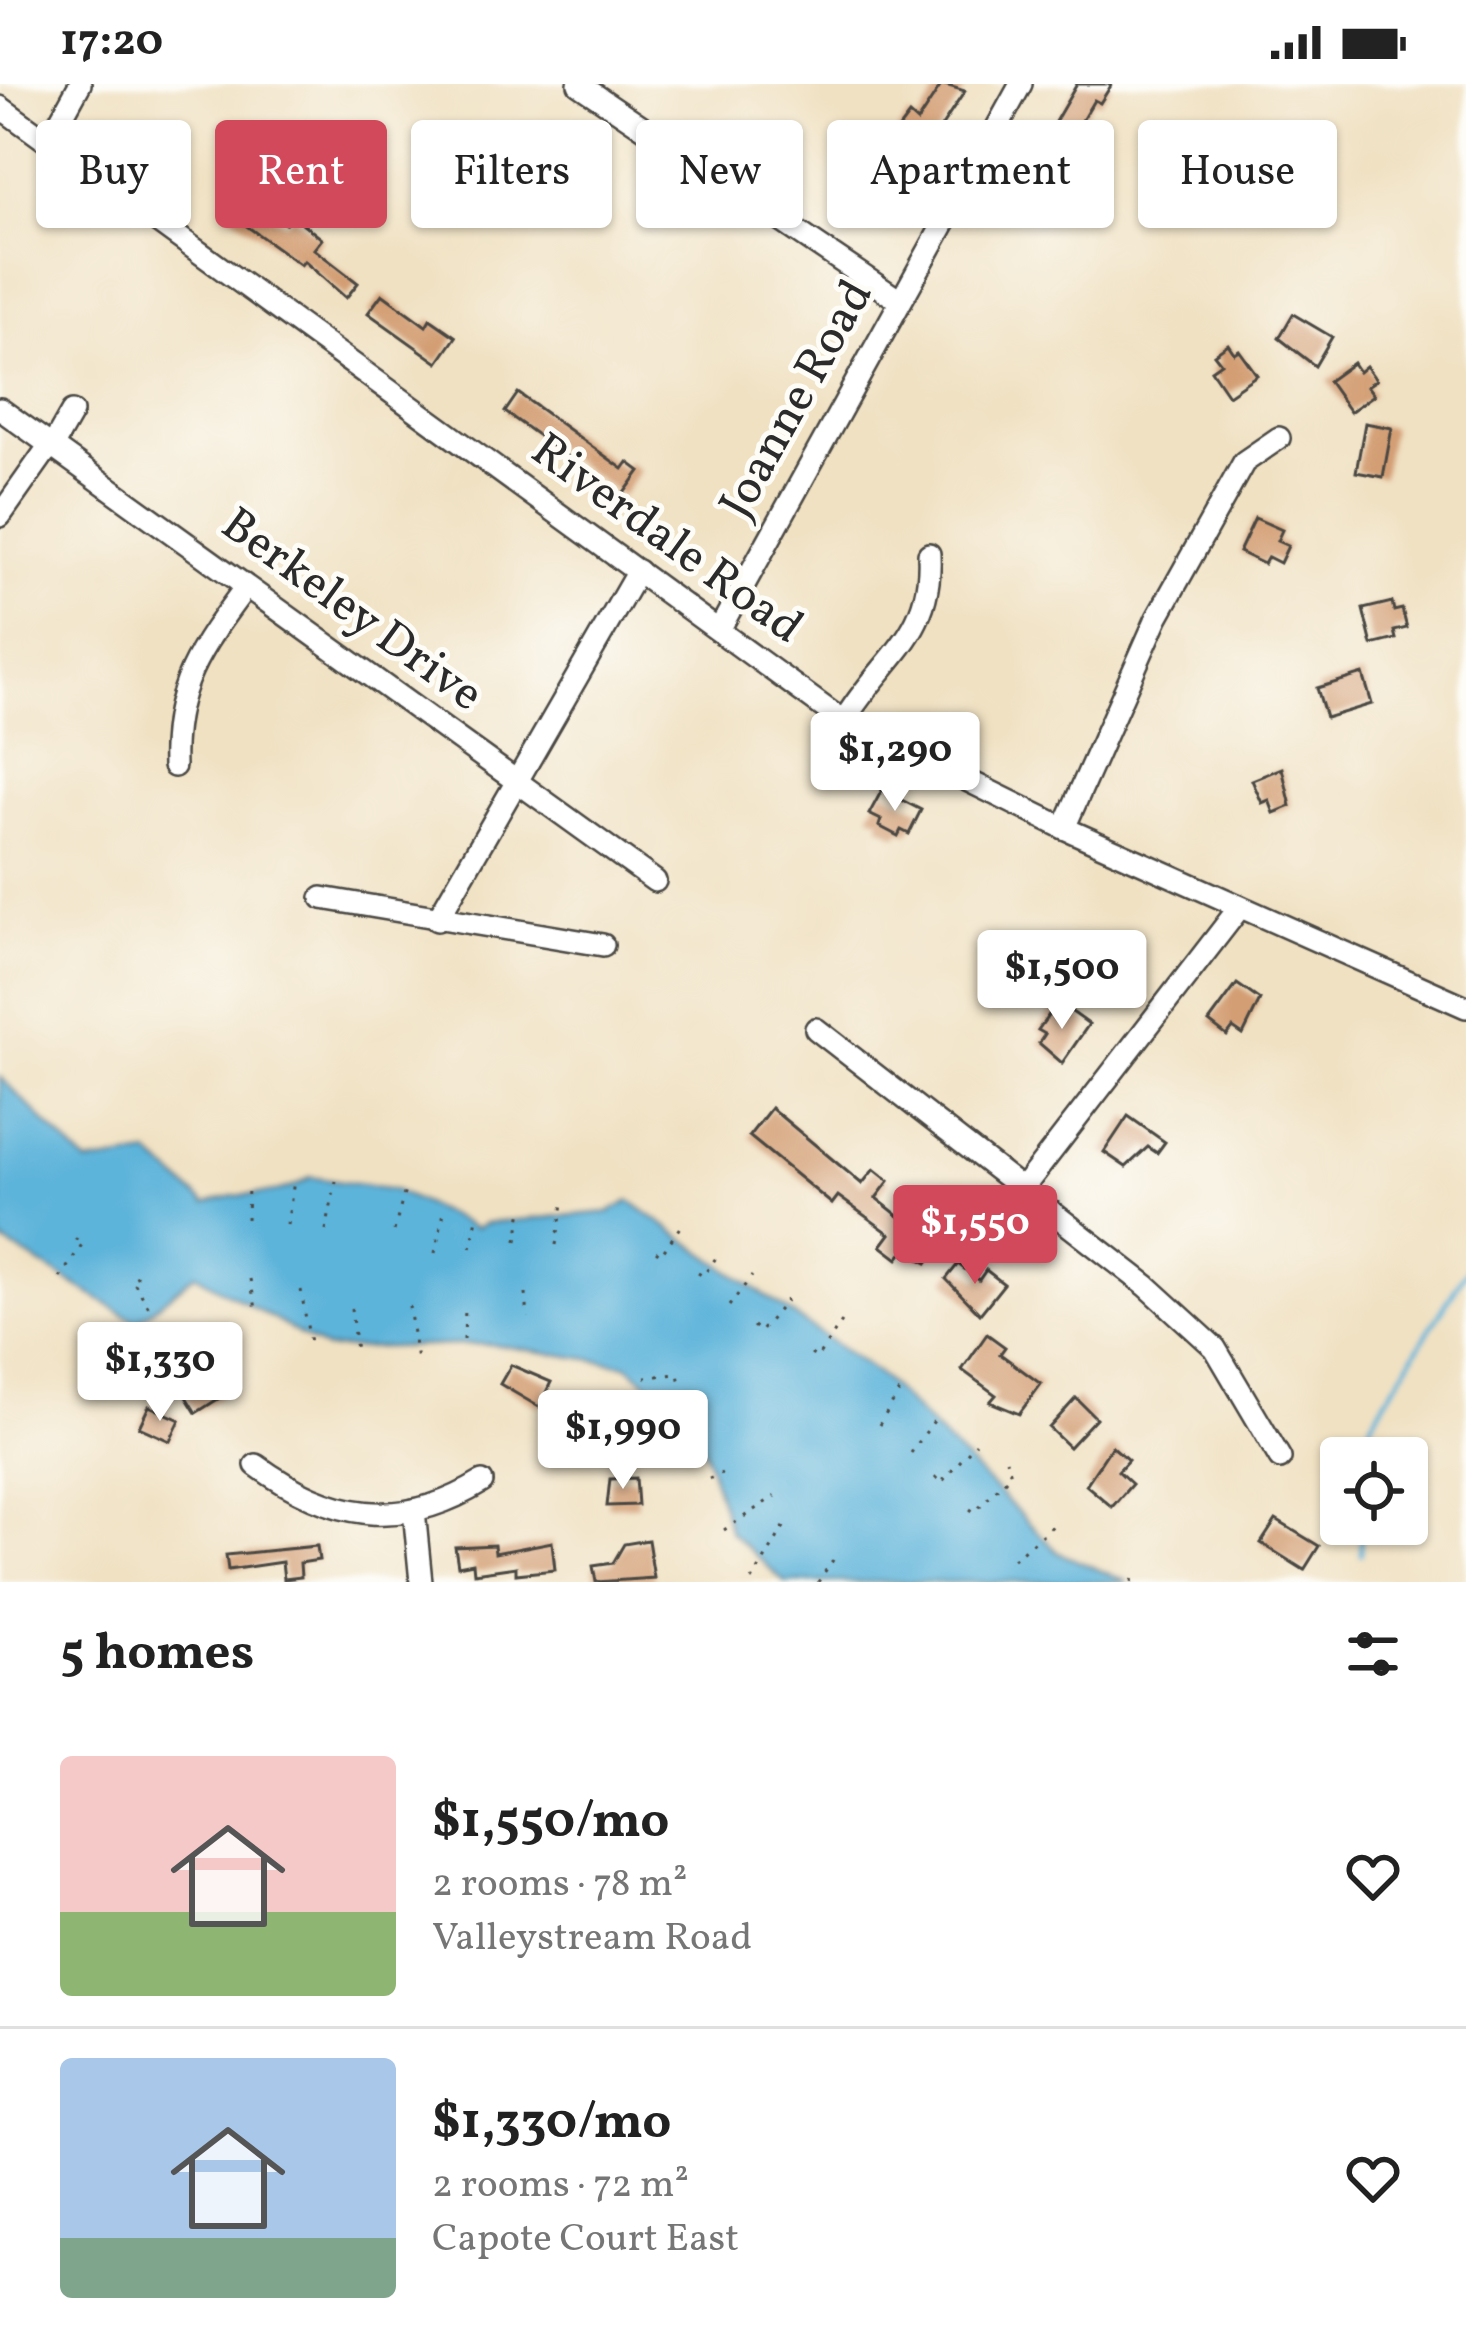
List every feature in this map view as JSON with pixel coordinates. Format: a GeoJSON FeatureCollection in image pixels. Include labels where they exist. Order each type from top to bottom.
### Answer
{"type":"FeatureCollection","features":[{"type":"Feature","properties":{"kind":"street"},"geometry":{"type":"LineString","coordinates":[[60,120],[80,84]]}},
{"type":"Feature","properties":{"kind":"street"},"geometry":{"type":"LineString","coordinates":[[579,84],[900,302]]}},
{"type":"Feature","properties":{"kind":"street","name":"Joanne Road"},"geometry":{"type":"LineString","coordinates":[[719,630],[1021,84]]}},
{"type":"Feature","properties":{"kind":"street","name":"Riverdale Road"},"geometry":{"type":"LineString","coordinates":[[0,107],[36,133]]}},
{"type":"Feature","properties":{"kind":"street","name":"Riverdale Road"},"geometry":{"type":"LineString","coordinates":[[166,228],[844,721],[1064,828],[1466,1007]]}},
{"type":"Feature","properties":{"kind":"street","name":"Berkeley Drive"},"geometry":{"type":"LineString","coordinates":[[0,410],[655,880]]}},
{"type":"Feature","properties":{"kind":"street"},"geometry":{"type":"LineString","coordinates":[[0,516],[72,412]]}},
{"type":"Feature","properties":{"kind":"street"},"geometry":{"type":"LineString","coordinates":[[1064,828],[1166,603],[1244,462],[1279,438]]}},
{"type":"Feature","properties":{"kind":"street"},"geometry":{"type":"LineString","coordinates":[[844,721],[917,628],[930,586],[928,554]]}},
{"type":"Feature","properties":{"kind":"street"},"geometry":{"type":"LineString","coordinates":[[436,920],[638,571]]}},
{"type":"Feature","properties":{"kind":"street"},"geometry":{"type":"LineString","coordinates":[[174,766],[172,720],[181,691],[211,634],[245,588]]}},
{"type":"Feature","properties":{"kind":"street"},"geometry":{"type":"LineString","coordinates":[[322,898],[603,945]]}},
{"type":"Feature","properties":{"kind":"street"},"geometry":{"type":"LineString","coordinates":[[1023,1188],[1240,907]]}},
{"type":"Feature","properties":{"kind":"street"},"geometry":{"type":"LineString","coordinates":[[816,1029],[1023,1188],[1215,1348],[1280,1458]]}},
{"type":"Feature","properties":{"kind":"street"},"geometry":{"type":"LineString","coordinates":[[256,1465],[313,1502],[365,1514],[447,1502],[482,1482]]}},
{"type":"Feature","properties":{"kind":"street"},"geometry":{"type":"LineString","coordinates":[[414,1510],[421,1582]]}},
{"type":"Feature","properties":{"kind":"path"},"geometry":{"type":"LineString","coordinates":[[326,1231],[338,1176]]}},
{"type":"Feature","properties":{"kind":"path"},"geometry":{"type":"LineString","coordinates":[[287,1225],[294,1181]]}},
{"type":"Feature","properties":{"kind":"path"},"geometry":{"type":"LineString","coordinates":[[247,1219],[248,1186]]}},
{"type":"Feature","properties":{"kind":"path"},"geometry":{"type":"LineString","coordinates":[[394,1231],[405,1190]]}},
{"type":"Feature","properties":{"kind":"path"},"geometry":{"type":"LineString","coordinates":[[556,1245],[563,1204]]}},
{"type":"Feature","properties":{"kind":"path"},"geometry":{"type":"LineString","coordinates":[[435,1253],[446,1208]]}},
{"type":"Feature","properties":{"kind":"path"},"geometry":{"type":"LineString","coordinates":[[517,1241],[522,1209]]}},
{"type":"Feature","properties":{"kind":"path"},"geometry":{"type":"LineString","coordinates":[[471,1248],[477,1217]]}},
{"type":"Feature","properties":{"kind":"path"},"geometry":{"type":"LineString","coordinates":[[656,1251],[661,1255],[680,1227]]}},
{"type":"Feature","properties":{"kind":"path"},"geometry":{"type":"LineString","coordinates":[[60,1278],[83,1243],[72,1237]]}},
{"type":"Feature","properties":{"kind":"path"},"geometry":{"type":"LineString","coordinates":[[698,1273],[703,1276],[718,1255]]}},
{"type":"Feature","properties":{"kind":"path"},"geometry":{"type":"LineString","coordinates":[[138,1276],[132,1279],[153,1314]]}},
{"type":"Feature","properties":{"kind":"path"},"geometry":{"type":"LineString","coordinates":[[729,1306],[752,1276]]}},
{"type":"Feature","properties":{"kind":"path"},"geometry":{"type":"LineString","coordinates":[[250,1279],[257,1313]]}},
{"type":"Feature","properties":{"kind":"path"},"geometry":{"type":"LineString","coordinates":[[301,1290],[310,1342]]}},
{"type":"Feature","properties":{"kind":"path"},"geometry":{"type":"LineString","coordinates":[[526,1294],[528,1318]]}},
{"type":"Feature","properties":{"kind":"path"},"geometry":{"type":"LineString","coordinates":[[753,1326],[760,1332],[788,1298]]}},
{"type":"Feature","properties":{"kind":"path"},"geometry":{"type":"LineString","coordinates":[[410,1306],[417,1361]]}},
{"type":"Feature","properties":{"kind":"path"},"geometry":{"type":"LineString","coordinates":[[464,1340],[465,1307]]}},
{"type":"Feature","properties":{"kind":"path"},"geometry":{"type":"LineString","coordinates":[[351,1308],[356,1352]]}},
{"type":"Feature","properties":{"kind":"path"},"geometry":{"type":"LineString","coordinates":[[811,1354],[817,1358],[844,1319]]}},
{"type":"Feature","properties":{"kind":"path"},"geometry":{"type":"LineString","coordinates":[[645,1377],[678,1374],[680,1384]]}},
{"type":"Feature","properties":{"kind":"path"},"geometry":{"type":"LineString","coordinates":[[879,1425],[903,1386]]}},
{"type":"Feature","properties":{"kind":"path"},"geometry":{"type":"LineString","coordinates":[[635,1440],[699,1418]]}},
{"type":"Feature","properties":{"kind":"path"},"geometry":{"type":"LineString","coordinates":[[911,1453],[936,1418]]}},
{"type":"Feature","properties":{"kind":"path"},"geometry":{"type":"LineString","coordinates":[[934,1477],[941,1483],[976,1443]]}},
{"type":"Feature","properties":{"kind":"path"},"geometry":{"type":"LineString","coordinates":[[970,1509],[974,1512],[1011,1474],[1006,1459]]}},
{"type":"Feature","properties":{"kind":"path"},"geometry":{"type":"LineString","coordinates":[[709,1479],[722,1474]]}},
{"type":"Feature","properties":{"kind":"path"},"geometry":{"type":"LineString","coordinates":[[724,1530],[776,1496]]}},
{"type":"Feature","properties":{"kind":"path"},"geometry":{"type":"LineString","coordinates":[[752,1581],[785,1525]]}},
{"type":"Feature","properties":{"kind":"path"},"geometry":{"type":"LineString","coordinates":[[1013,1558],[1054,1525]]}},
{"type":"Feature","properties":{"kind":"path"},"geometry":{"type":"LineString","coordinates":[[818,1582],[832,1561],[839,1565]]}},
{"type":"Feature","properties":{"kind":"water"},"geometry":{"type":"Polygon","coordinates":[[[0,1077],[87,1164],[150,1155],[206,1204],[284,1190],[310,1177],[394,1190],[475,1228],[485,1223],[609,1212],[630,1201],[880,1376],[1059,1553],[1128,1582],[785,1582],[730,1532],[697,1426],[627,1365],[490,1344],[325,1349],[195,1274],[137,1322],[0,1240],[0,1077]]]}},
{"type":"Feature","properties":{"kind":"building"},"geometry":{"type":"Polygon","coordinates":[[[942,84],[965,91],[946,120],[918,120],[942,84]]]}},
{"type":"Feature","properties":{"kind":"building"},"geometry":{"type":"Polygon","coordinates":[[[1077,84],[1112,84],[1100,103],[1094,100],[1082,120],[1056,120],[1077,84]]]}},
{"type":"Feature","properties":{"kind":"building"},"geometry":{"type":"Polygon","coordinates":[[[249,228],[308,228],[322,239],[314,249],[358,283],[346,298],[304,261],[301,265],[249,228]]]}},
{"type":"Feature","properties":{"kind":"building"},"geometry":{"type":"Polygon","coordinates":[[[382,294],[426,326],[430,319],[456,337],[438,363],[368,313],[382,294]]]}},
{"type":"Feature","properties":{"kind":"building"},"geometry":{"type":"Polygon","coordinates":[[[1293,314],[1332,337],[1315,366],[1279,338],[1293,314]]]}},
{"type":"Feature","properties":{"kind":"building"},"geometry":{"type":"Polygon","coordinates":[[[1228,344],[1234,353],[1239,350],[1257,375],[1228,395],[1211,370],[1221,363],[1214,354],[1228,344]]]}},
{"type":"Feature","properties":{"kind":"building"},"geometry":{"type":"Polygon","coordinates":[[[1353,363],[1359,372],[1366,366],[1376,380],[1367,386],[1374,395],[1350,412],[1328,381],[1353,363]]]}},
{"type":"Feature","properties":{"kind":"building"},"geometry":{"type":"Polygon","coordinates":[[[518,393],[623,469],[628,462],[640,471],[622,496],[505,412],[518,393]]]}},
{"type":"Feature","properties":{"kind":"building"},"geometry":{"type":"Polygon","coordinates":[[[1365,423],[1392,428],[1383,477],[1356,472],[1365,423]]]}},
{"type":"Feature","properties":{"kind":"building"},"geometry":{"type":"Polygon","coordinates":[[[1255,518],[1282,530],[1277,541],[1288,546],[1280,563],[1268,557],[1264,564],[1239,552],[1255,518]]]}},
{"type":"Feature","properties":{"kind":"building"},"geometry":{"type":"Polygon","coordinates":[[[1392,602],[1394,611],[1402,609],[1407,628],[1394,631],[1396,639],[1372,645],[1363,609],[1392,602]]]}},
{"type":"Feature","properties":{"kind":"building"},"geometry":{"type":"Polygon","coordinates":[[[1363,674],[1372,704],[1326,718],[1317,688],[1363,674]]]}},
{"type":"Feature","properties":{"kind":"building"},"geometry":{"type":"Polygon","coordinates":[[[1282,768],[1291,806],[1274,813],[1269,800],[1262,803],[1252,780],[1282,768]]]}},
{"type":"Feature","properties":{"kind":"building"},"geometry":{"type":"Polygon","coordinates":[[[882,790],[921,810],[909,834],[901,830],[898,836],[869,814],[882,790]]]}},
{"type":"Feature","properties":{"kind":"building"},"geometry":{"type":"Polygon","coordinates":[[[1237,984],[1260,1000],[1243,1035],[1233,1028],[1227,1036],[1209,1022],[1237,984]]]}},
{"type":"Feature","properties":{"kind":"building"},"geometry":{"type":"Polygon","coordinates":[[[1058,1002],[1089,1024],[1062,1063],[1039,1043],[1045,1034],[1038,1030],[1058,1002]]]}},
{"type":"Feature","properties":{"kind":"building"},"geometry":{"type":"Polygon","coordinates":[[[771,1108],[862,1184],[874,1169],[889,1181],[876,1198],[938,1247],[927,1263],[904,1251],[898,1259],[881,1246],[890,1234],[838,1196],[832,1204],[749,1136],[771,1108]]]}},
{"type":"Feature","properties":{"kind":"building"},"geometry":{"type":"Polygon","coordinates":[[[1128,1116],[1165,1142],[1157,1153],[1148,1147],[1126,1167],[1104,1152],[1128,1116]]]}},
{"type":"Feature","properties":{"kind":"building"},"geometry":{"type":"Polygon","coordinates":[[[958,1264],[979,1280],[986,1270],[1004,1284],[980,1314],[946,1279],[958,1264]]]}},
{"type":"Feature","properties":{"kind":"building"},"geometry":{"type":"Polygon","coordinates":[[[987,1334],[1005,1347],[1000,1354],[1041,1384],[1019,1414],[990,1402],[996,1395],[962,1370],[987,1334]]]}},
{"type":"Feature","properties":{"kind":"building"},"geometry":{"type":"Polygon","coordinates":[[[511,1365],[551,1382],[539,1407],[500,1384],[511,1365]]]}},
{"type":"Feature","properties":{"kind":"building"},"geometry":{"type":"Polygon","coordinates":[[[202,1367],[221,1397],[196,1413],[177,1382],[202,1367]]]}},
{"type":"Feature","properties":{"kind":"building"},"geometry":{"type":"Polygon","coordinates":[[[1076,1398],[1096,1418],[1069,1447],[1049,1428],[1076,1398]]]}},
{"type":"Feature","properties":{"kind":"building"},"geometry":{"type":"Polygon","coordinates":[[[149,1406],[180,1420],[170,1441],[139,1427],[149,1406]]]}},
{"type":"Feature","properties":{"kind":"building"},"geometry":{"type":"Polygon","coordinates":[[[592,1425],[595,1453],[561,1455],[562,1429],[592,1425]]]}},
{"type":"Feature","properties":{"kind":"building"},"geometry":{"type":"Polygon","coordinates":[[[1112,1446],[1128,1460],[1118,1471],[1132,1484],[1112,1507],[1086,1485],[1112,1446]]]}},
{"type":"Feature","properties":{"kind":"building"},"geometry":{"type":"Polygon","coordinates":[[[636,1478],[638,1505],[607,1506],[610,1479],[636,1478]]]}},
{"type":"Feature","properties":{"kind":"building"},"geometry":{"type":"Polygon","coordinates":[[[1276,1520],[1319,1546],[1304,1570],[1261,1543],[1276,1520]]]}},
{"type":"Feature","properties":{"kind":"building"},"geometry":{"type":"Polygon","coordinates":[[[648,1540],[654,1578],[596,1582],[593,1566],[613,1563],[624,1544],[648,1540]]]}},
{"type":"Feature","properties":{"kind":"building"},"geometry":{"type":"Polygon","coordinates":[[[552,1542],[555,1570],[516,1574],[516,1567],[474,1573],[473,1563],[458,1566],[455,1547],[494,1545],[495,1553],[552,1542]]]}},
{"type":"Feature","properties":{"kind":"building"},"geometry":{"type":"Polygon","coordinates":[[[317,1546],[319,1560],[300,1563],[301,1577],[284,1579],[282,1562],[228,1570],[226,1555],[317,1546]]]}},
{"type":"Feature","properties":{"kind":"waterway"},"geometry":{"type":"LineString","coordinates":[[1367,1437],[1466,1271]]}},
{"type":"Feature","properties":{"kind":"waterway"},"geometry":{"type":"LineString","coordinates":[[1361,1545],[1361,1554]]}}]}
